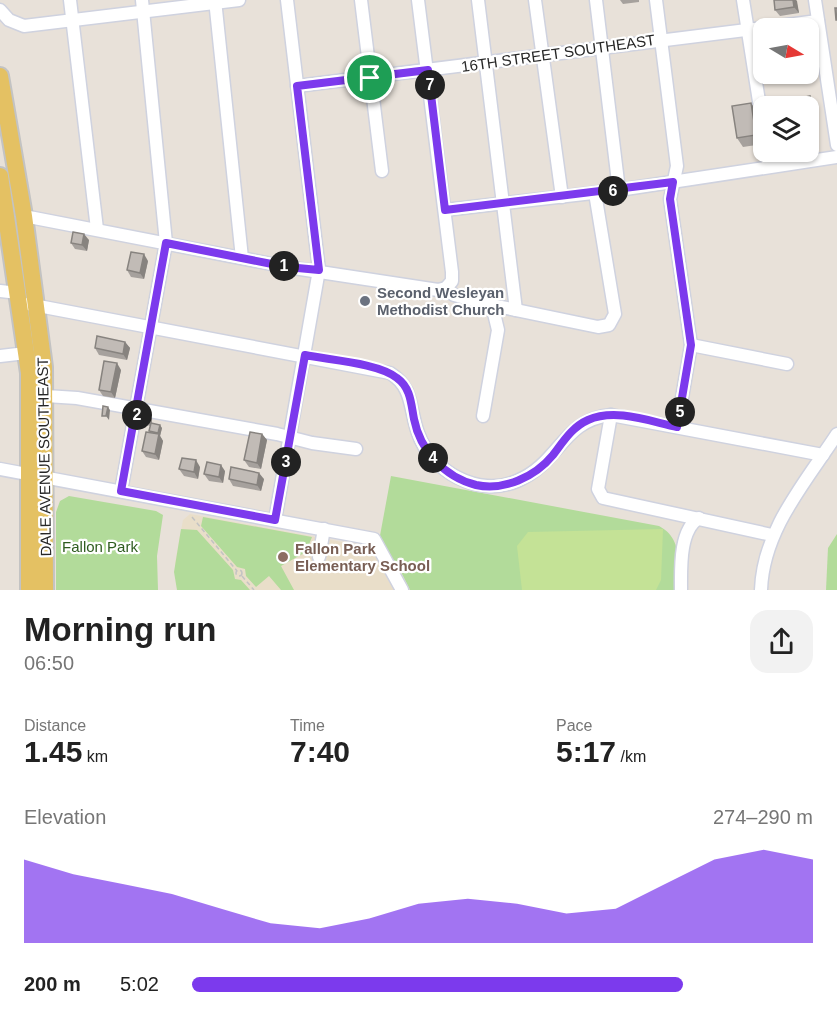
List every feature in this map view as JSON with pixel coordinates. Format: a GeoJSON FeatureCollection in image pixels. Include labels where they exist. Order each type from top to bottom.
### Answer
{"type":"FeatureCollection","features":[{"type":"Feature","properties":{"kind":"main road","name":"DALE AVENUE SOUTHEAST"},"geometry":{"type":"LineString","coordinates":[[0,76],[37,306],[46,396],[37,475],[29,590]]}},
{"type":"Feature","properties":{"kind":"main road","name":"DALE AVENUE SOUTHEAST"},"geometry":{"type":"LineString","coordinates":[[0,176],[26,352],[45,590]]}},
{"type":"Feature","properties":{"kind":"street"},"geometry":{"type":"LineString","coordinates":[[70,0],[97,229]]}},
{"type":"Feature","properties":{"kind":"street"},"geometry":{"type":"LineString","coordinates":[[0,10],[9,20],[24,26],[72,20],[142,6],[239,0]]}},
{"type":"Feature","properties":{"kind":"street"},"geometry":{"type":"LineString","coordinates":[[275,520],[319,270],[287,0]]}},
{"type":"Feature","properties":{"kind":"street"},"geometry":{"type":"LineString","coordinates":[[361,0],[382,171]]}},
{"type":"Feature","properties":{"kind":"street"},"geometry":{"type":"LineString","coordinates":[[24,216],[242,258],[438,290],[446,288],[452,281],[452,272],[418,0]]}},
{"type":"Feature","properties":{"kind":"street"},"geometry":{"type":"LineString","coordinates":[[478,0],[516,310]]}},
{"type":"Feature","properties":{"kind":"street"},"geometry":{"type":"LineString","coordinates":[[535,0],[562,197]]}},
{"type":"Feature","properties":{"kind":"street"},"geometry":{"type":"LineString","coordinates":[[596,0],[619,190]]}},
{"type":"Feature","properties":{"kind":"street"},"geometry":{"type":"LineString","coordinates":[[656,0],[677,166],[670,199],[691,345],[677,427]]}},
{"type":"Feature","properties":{"kind":"street"},"geometry":{"type":"LineString","coordinates":[[743,0],[758,96]]}},
{"type":"Feature","properties":{"kind":"street"},"geometry":{"type":"LineString","coordinates":[[815,0],[818,18]]}},
{"type":"Feature","properties":{"kind":"street"},"geometry":{"type":"LineString","coordinates":[[215,1],[242,258]]}},
{"type":"Feature","properties":{"kind":"street"},"geometry":{"type":"LineString","coordinates":[[121,491],[138,410],[166,243],[142,6]]}},
{"type":"Feature","properties":{"kind":"street","name":"16TH STREET SOUTHEAST"},"geometry":{"type":"LineString","coordinates":[[297,86],[753,28]]}},
{"type":"Feature","properties":{"kind":"street"},"geometry":{"type":"LineString","coordinates":[[819,28],[837,145]]}},
{"type":"Feature","properties":{"kind":"street"},"geometry":{"type":"LineString","coordinates":[[445,210],[619,190],[837,157]]}},
{"type":"Feature","properties":{"kind":"street"},"geometry":{"type":"LineString","coordinates":[[768,162],[769,166]]}},
{"type":"Feature","properties":{"kind":"street"},"geometry":{"type":"LineString","coordinates":[[446,288],[454,295],[492,305],[598,327],[609,325],[613,320],[596,193]]}},
{"type":"Feature","properties":{"kind":"street"},"geometry":{"type":"LineString","coordinates":[[0,291],[37,306],[383,370],[398,378],[408,391],[418,433],[432,457],[453,475],[476,484],[504,485],[528,476],[551,458],[580,423],[611,415],[830,450]]}},
{"type":"Feature","properties":{"kind":"street"},"geometry":{"type":"LineString","coordinates":[[483,416],[498,330],[492,305]]}},
{"type":"Feature","properties":{"kind":"street"},"geometry":{"type":"LineString","coordinates":[[691,345],[787,364]]}},
{"type":"Feature","properties":{"kind":"street"},"geometry":{"type":"LineString","coordinates":[[0,356],[26,352]]}},
{"type":"Feature","properties":{"kind":"street"},"geometry":{"type":"LineString","coordinates":[[46,396],[77,398],[338,448],[356,449]]}},
{"type":"Feature","properties":{"kind":"street"},"geometry":{"type":"LineString","coordinates":[[611,415],[598,489],[603,498],[772,535]]}},
{"type":"Feature","properties":{"kind":"street"},"geometry":{"type":"LineString","coordinates":[[761,590],[766,554],[772,535],[830,450],[837,434]]}},
{"type":"Feature","properties":{"kind":"street"},"geometry":{"type":"LineString","coordinates":[[0,469],[374,539],[402,590]]}},
{"type":"Feature","properties":{"kind":"street"},"geometry":{"type":"LineString","coordinates":[[681,590],[687,533],[693,522],[699,518]]}},
{"type":"Feature","properties":{"kind":"street"},"geometry":{"type":"LineString","coordinates":[[319,557],[324,529]]}},
{"type":"Feature","properties":{"kind":"path"},"geometry":{"type":"LineString","coordinates":[[190,514],[237,571],[242,571],[241,576],[254,590]]}},
{"type":"Feature","properties":{"kind":"shaded area","name":"Fallon Park Elementary School"},"geometry":{"type":"Polygon","coordinates":[[[190,514],[386,550],[410,590],[177,590],[175,563],[183,520],[190,514]]]}},
{"type":"Feature","properties":{"kind":"green space"},"geometry":{"type":"Polygon","coordinates":[[[391,476],[659,526],[667,532],[676,546],[678,554],[677,590],[410,590],[400,570],[379,541],[391,476]]]}},
{"type":"Feature","properties":{"kind":"green space","name":"Fallon Park"},"geometry":{"type":"Polygon","coordinates":[[[69,496],[156,511],[163,515],[157,556],[158,590],[56,590],[56,512],[60,501],[69,496]]]}},
{"type":"Feature","properties":{"kind":"green space"},"geometry":{"type":"Polygon","coordinates":[[[203,517],[312,537],[306,552],[281,566],[294,590],[281,590],[269,576],[256,587],[246,576],[245,569],[237,567],[201,526],[203,517]]]}},
{"type":"Feature","properties":{"kind":"green space"},"geometry":{"type":"Polygon","coordinates":[[[181,529],[197,530],[233,570],[235,579],[241,580],[250,590],[177,590],[174,572],[181,529]]]}},
{"type":"Feature","properties":{"kind":"green space"},"geometry":{"type":"Polygon","coordinates":[[[663,529],[661,580],[656,590],[522,590],[517,546],[528,532],[663,529]]]}},
{"type":"Feature","properties":{"kind":"green space"},"geometry":{"type":"Polygon","coordinates":[[[837,534],[837,590],[826,590],[828,548],[837,534]]]}},
{"type":"Feature","properties":{"kind":"building"},"geometry":{"type":"Polygon","coordinates":[[[774,0],[793,0],[794,7],[775,10],[774,0]]]}},
{"type":"Feature","properties":{"kind":"building"},"geometry":{"type":"Polygon","coordinates":[[[751,103],[753,135],[737,138],[732,106],[751,103]]]}},
{"type":"Feature","properties":{"kind":"building"},"geometry":{"type":"Polygon","coordinates":[[[73,232],[84,234],[82,245],[71,243],[73,232]]]}},
{"type":"Feature","properties":{"kind":"building"},"geometry":{"type":"Polygon","coordinates":[[[131,252],[144,254],[140,273],[127,270],[131,252]]]}},
{"type":"Feature","properties":{"kind":"building"},"geometry":{"type":"Polygon","coordinates":[[[97,336],[125,342],[123,354],[95,348],[97,336]]]}},
{"type":"Feature","properties":{"kind":"building"},"geometry":{"type":"Polygon","coordinates":[[[104,361],[117,363],[111,392],[99,390],[104,361]]]}},
{"type":"Feature","properties":{"kind":"building"},"geometry":{"type":"Polygon","coordinates":[[[103,406],[108,407],[106,416],[102,416],[103,406]]]}},
{"type":"Feature","properties":{"kind":"building"},"geometry":{"type":"Polygon","coordinates":[[[146,415],[150,416],[149,423],[144,422],[146,415]]]}},
{"type":"Feature","properties":{"kind":"building"},"geometry":{"type":"Polygon","coordinates":[[[151,423],[160,425],[158,433],[149,431],[151,423]]]}},
{"type":"Feature","properties":{"kind":"building"},"geometry":{"type":"Polygon","coordinates":[[[146,432],[159,434],[155,454],[142,451],[146,432]]]}},
{"type":"Feature","properties":{"kind":"building"},"geometry":{"type":"Polygon","coordinates":[[[250,432],[262,434],[257,463],[244,460],[250,432]]]}},
{"type":"Feature","properties":{"kind":"building"},"geometry":{"type":"Polygon","coordinates":[[[182,458],[196,460],[194,472],[179,469],[182,458]]]}},
{"type":"Feature","properties":{"kind":"building"},"geometry":{"type":"Polygon","coordinates":[[[207,462],[221,465],[219,477],[204,474],[207,462]]]}},
{"type":"Feature","properties":{"kind":"building"},"geometry":{"type":"Polygon","coordinates":[[[231,467],[259,473],[257,485],[229,479],[231,467]]]}},
{"type":"Feature","properties":{"kind":"place","name":"Second Wesleyan Methodist Church"},"geometry":{"type":"Point","coordinates":[365,301]}},
{"type":"Feature","properties":{"kind":"place","name":"Fallon Park Elementary School"},"geometry":{"type":"Point","coordinates":[283,557]}},
{"type":"Feature","properties":{"kind":"route"},"geometry":{"type":"LineString","coordinates":[[428,70],[445,210],[673,182],[670,199],[691,334],[691,353],[677,427],[638,418],[611,415],[589,419],[571,431],[551,458],[528,476],[504,485],[476,484],[453,475],[432,457],[418,433],[408,391],[398,378],[383,370],[305,355],[275,520],[121,491],[138,410],[166,243],[287,267],[319,270],[297,86],[370,78],[428,70]]}}]}
